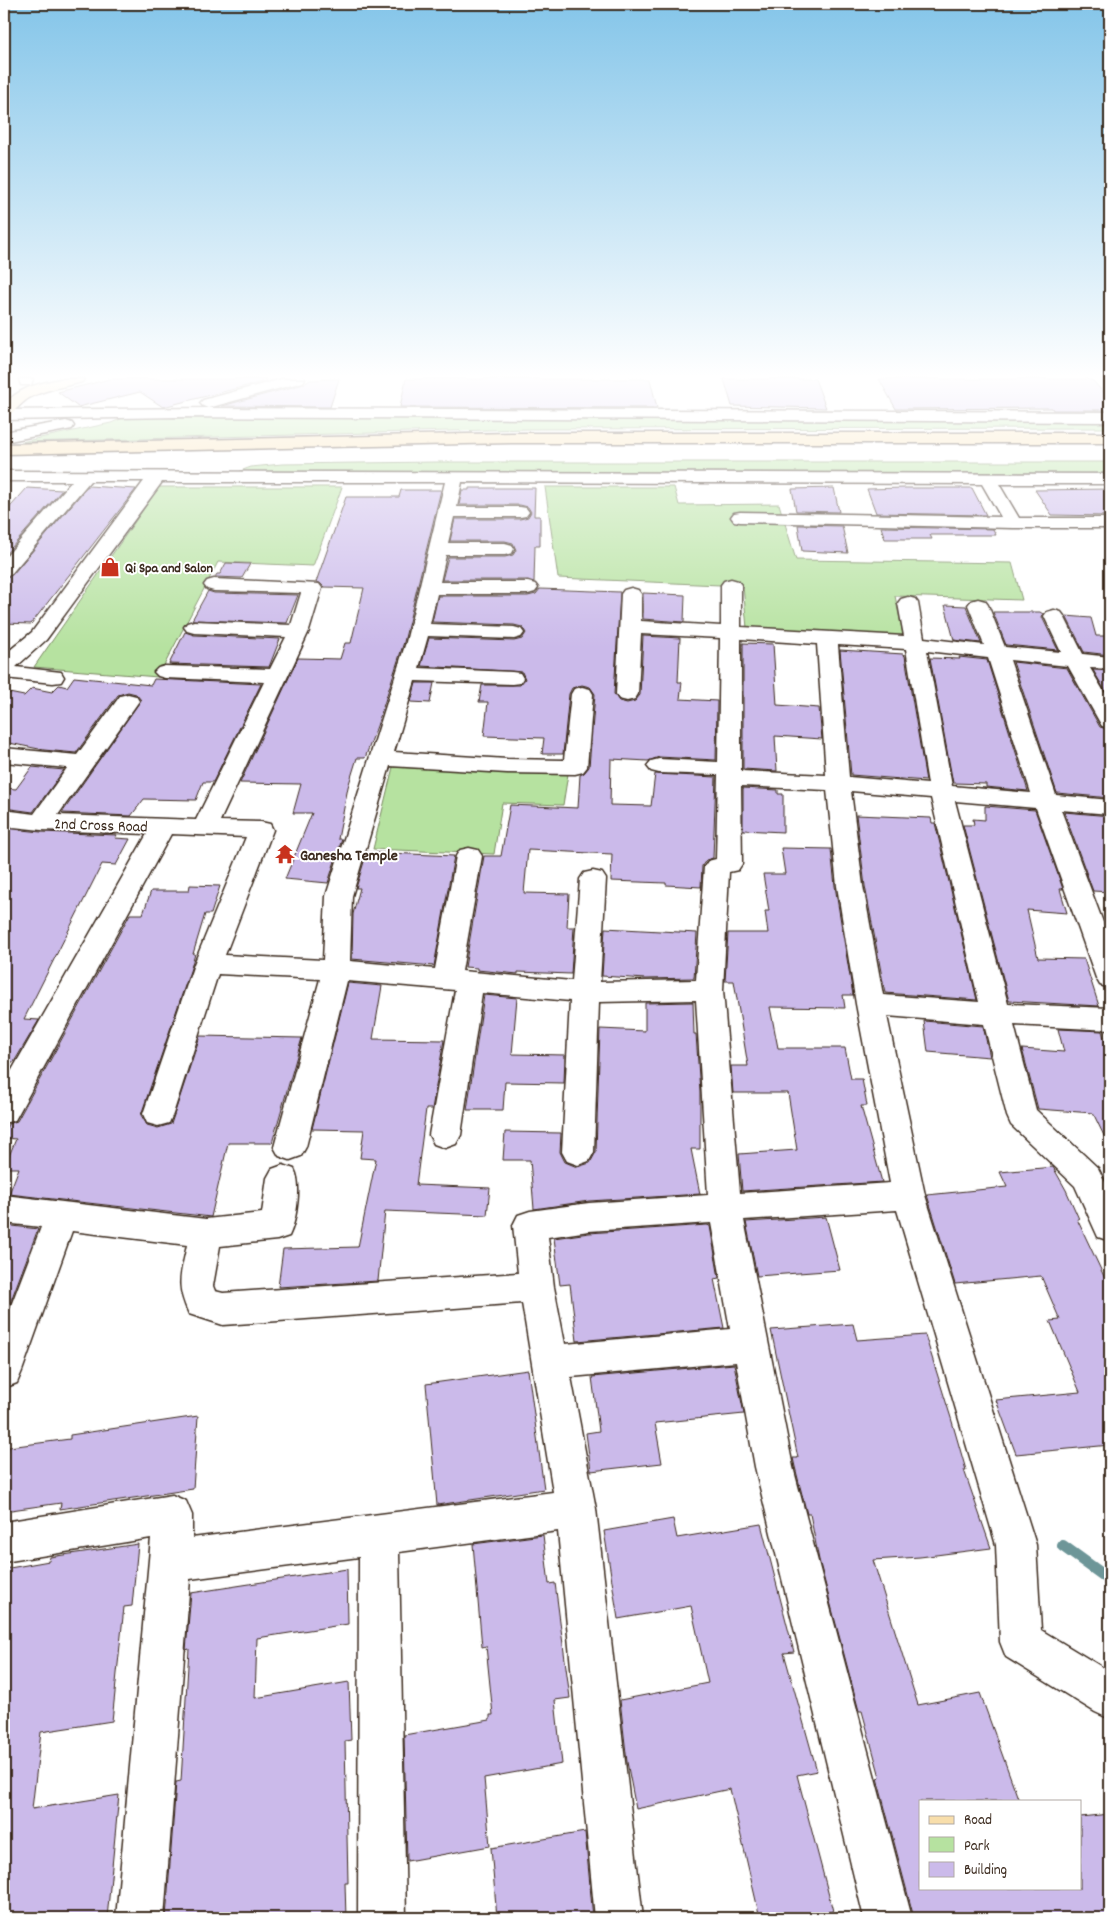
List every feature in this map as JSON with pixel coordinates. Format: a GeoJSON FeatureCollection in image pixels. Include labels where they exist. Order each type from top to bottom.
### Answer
{"type":"FeatureCollection","features":[{"type":"Feature","properties":{"kind":"main road"},"geometry":{"type":"LineString","coordinates":[[6,475],[136,469]]}},
{"type":"Feature","properties":{"kind":"street"},"geometry":{"type":"LineString","coordinates":[[6,475],[85,477],[1110,479]]}},
{"type":"Feature","properties":{"kind":"street"},"geometry":{"type":"LineString","coordinates":[[4,666],[39,636],[157,476]]}},
{"type":"Feature","properties":{"kind":"street"},"geometry":{"type":"LineString","coordinates":[[4,570],[85,477]]}},
{"type":"Feature","properties":{"kind":"street"},"geometry":{"type":"LineString","coordinates":[[290,1147],[336,970],[339,896],[407,674],[454,477]]}},
{"type":"Feature","properties":{"kind":"street"},"geometry":{"type":"LineString","coordinates":[[987,478],[1012,523]]}},
{"type":"Feature","properties":{"kind":"street"},"geometry":{"type":"LineString","coordinates":[[447,512],[520,512]]}},
{"type":"Feature","properties":{"kind":"street"},"geometry":{"type":"LineString","coordinates":[[740,517],[1012,523],[1110,523]]}},
{"type":"Feature","properties":{"kind":"street"},"geometry":{"type":"LineString","coordinates":[[438,549],[504,549]]}},
{"type":"Feature","properties":{"kind":"street"},"geometry":{"type":"LineString","coordinates":[[204,828],[299,631],[316,579],[214,585]]}},
{"type":"Feature","properties":{"kind":"street"},"geometry":{"type":"LineString","coordinates":[[731,585],[729,864],[717,867],[709,990],[725,1207],[774,1467],[888,1918]]}},
{"type":"Feature","properties":{"kind":"street"},"geometry":{"type":"LineString","coordinates":[[429,588],[528,588]]}},
{"type":"Feature","properties":{"kind":"street"},"geometry":{"type":"LineString","coordinates":[[627,694],[631,594]]}},
{"type":"Feature","properties":{"kind":"street"},"geometry":{"type":"LineString","coordinates":[[908,603],[941,792],[1022,1116],[1099,1176],[1110,1227]]}},
{"type":"Feature","properties":{"kind":"street"},"geometry":{"type":"LineString","coordinates":[[978,605],[997,653],[1046,802],[1110,978]]}},
{"type":"Feature","properties":{"kind":"street"},"geometry":{"type":"LineString","coordinates":[[1054,616],[1076,661],[1110,721]]}},
{"type":"Feature","properties":{"kind":"street"},"geometry":{"type":"LineString","coordinates":[[194,626],[299,631]]}},
{"type":"Feature","properties":{"kind":"street"},"geometry":{"type":"LineString","coordinates":[[631,627],[915,643],[997,653],[1110,663]]}},
{"type":"Feature","properties":{"kind":"street"},"geometry":{"type":"LineString","coordinates":[[418,630],[514,633]]}},
{"type":"Feature","properties":{"kind":"street"},"geometry":{"type":"LineString","coordinates":[[827,638],[838,782],[850,886],[870,1004],[909,1195],[1016,1545],[1021,1642],[1110,1697]]}},
{"type":"Feature","properties":{"kind":"street"},"geometry":{"type":"LineString","coordinates":[[4,672],[53,677]]}},
{"type":"Feature","properties":{"kind":"street"},"geometry":{"type":"LineString","coordinates":[[165,672],[278,676]]}},
{"type":"Feature","properties":{"kind":"street"},"geometry":{"type":"LineString","coordinates":[[407,674],[512,678]]}},
{"type":"Feature","properties":{"kind":"street"},"geometry":{"type":"LineString","coordinates":[[381,758],[506,766],[575,767],[582,694]]}},
{"type":"Feature","properties":{"kind":"street","name":"2nd Cross Road"},"geometry":{"type":"LineString","coordinates":[[41,822],[128,701]]}},
{"type":"Feature","properties":{"kind":"street"},"geometry":{"type":"LineString","coordinates":[[4,755],[83,762]]}},
{"type":"Feature","properties":{"kind":"street"},"geometry":{"type":"LineString","coordinates":[[659,766],[1110,807]]}},
{"type":"Feature","properties":{"kind":"street"},"geometry":{"type":"LineString","coordinates":[[4,818],[41,822]]}},
{"type":"Feature","properties":{"kind":"street","name":"2nd Cross Road"},"geometry":{"type":"LineString","coordinates":[[41,822],[261,830],[208,964]]}},
{"type":"Feature","properties":{"kind":"street"},"geometry":{"type":"LineString","coordinates":[[4,1112],[163,827]]}},
{"type":"Feature","properties":{"kind":"street"},"geometry":{"type":"LineString","coordinates":[[444,1135],[469,856]]}},
{"type":"Feature","properties":{"kind":"street"},"geometry":{"type":"LineString","coordinates":[[578,1152],[585,992],[593,878]]}},
{"type":"Feature","properties":{"kind":"street"},"geometry":{"type":"LineString","coordinates":[[158,1114],[208,964],[336,970],[585,992],[709,990]]}},
{"type":"Feature","properties":{"kind":"street"},"geometry":{"type":"LineString","coordinates":[[870,1004],[996,1014],[1110,1019]]}},
{"type":"Feature","properties":{"kind":"street"},"geometry":{"type":"LineString","coordinates":[[4,1210],[206,1233],[277,1226],[283,1178]]}},
{"type":"Feature","properties":{"kind":"street"},"geometry":{"type":"LineString","coordinates":[[620,1918],[576,1509],[537,1287],[530,1225],[589,1216],[909,1195]]}},
{"type":"Feature","properties":{"kind":"street"},"geometry":{"type":"LineString","coordinates":[[4,1371],[61,1216]]}},
{"type":"Feature","properties":{"kind":"street"},"geometry":{"type":"LineString","coordinates":[[206,1233],[196,1286],[201,1303],[223,1309],[537,1287]]}},
{"type":"Feature","properties":{"kind":"street"},"geometry":{"type":"LineString","coordinates":[[550,1362],[752,1344]]}},
{"type":"Feature","properties":{"kind":"street"},"geometry":{"type":"LineString","coordinates":[[172,1561],[576,1509]]}},
{"type":"Feature","properties":{"kind":"street"},"geometry":{"type":"LineString","coordinates":[[4,1542],[172,1515],[172,1561],[140,1918]]}},
{"type":"Feature","properties":{"kind":"street"},"geometry":{"type":"LineString","coordinates":[[379,1534],[382,1918]]}},
{"type":"Feature","properties":{"kind":"green space"},"geometry":{"type":"Polygon","coordinates":[[[246,469],[1110,469],[1110,473],[240,471],[246,469]]]}},
{"type":"Feature","properties":{"kind":"green space"},"geometry":{"type":"Polygon","coordinates":[[[159,487],[342,487],[313,566],[218,562],[158,677],[34,667],[159,487]]]}},
{"type":"Feature","properties":{"kind":"green space"},"geometry":{"type":"Polygon","coordinates":[[[545,487],[674,487],[679,505],[779,504],[796,560],[1012,563],[1022,600],[895,596],[904,639],[747,628],[743,586],[558,578],[545,487]]]}},
{"type":"Feature","properties":{"kind":"green space"},"geometry":{"type":"Polygon","coordinates":[[[393,767],[568,774],[563,805],[502,803],[494,854],[373,849],[393,767]]]}},
{"type":"Feature","properties":{"kind":"building"},"geometry":{"type":"Polygon","coordinates":[[[88,486],[136,489],[31,624],[4,623],[4,578],[12,575],[88,486]]]}},
{"type":"Feature","properties":{"kind":"building"},"geometry":{"type":"Polygon","coordinates":[[[27,488],[62,490],[4,556],[4,514],[27,488]]]}},
{"type":"Feature","properties":{"kind":"building"},"geometry":{"type":"Polygon","coordinates":[[[469,488],[535,488],[534,516],[540,516],[540,546],[535,546],[534,582],[528,580],[442,580],[448,557],[505,557],[513,555],[516,550],[513,543],[505,541],[450,541],[455,519],[520,519],[528,517],[531,512],[528,507],[520,505],[459,505],[462,490],[469,490],[469,488]]]}},
{"type":"Feature","properties":{"kind":"building"},"geometry":{"type":"Polygon","coordinates":[[[834,488],[839,512],[796,511],[792,489],[834,488]]]}},
{"type":"Feature","properties":{"kind":"building"},"geometry":{"type":"Polygon","coordinates":[[[972,488],[986,515],[876,513],[867,489],[972,488]]]}},
{"type":"Feature","properties":{"kind":"building"},"geometry":{"type":"Polygon","coordinates":[[[1110,489],[1110,516],[1052,515],[1035,490],[1110,489]]]}},
{"type":"Feature","properties":{"kind":"building"},"geometry":{"type":"Polygon","coordinates":[[[401,490],[441,490],[404,642],[365,758],[357,758],[348,787],[338,839],[342,839],[328,883],[285,879],[312,813],[293,813],[301,784],[240,783],[298,658],[340,659],[345,643],[351,643],[364,588],[324,587],[316,582],[346,497],[399,497],[401,490]]]}},
{"type":"Feature","properties":{"kind":"building"},"geometry":{"type":"Polygon","coordinates":[[[798,525],[842,526],[848,553],[802,551],[798,525]]]}},
{"type":"Feature","properties":{"kind":"building"},"geometry":{"type":"Polygon","coordinates":[[[881,527],[993,529],[996,535],[930,535],[932,539],[885,539],[881,527]]]}},
{"type":"Feature","properties":{"kind":"building"},"geometry":{"type":"Polygon","coordinates":[[[226,563],[250,564],[242,578],[215,577],[217,574],[220,574],[226,563]]]}},
{"type":"Feature","properties":{"kind":"building"},"geometry":{"type":"Polygon","coordinates":[[[540,589],[620,592],[614,694],[619,701],[627,703],[635,701],[640,695],[643,636],[680,638],[678,682],[682,682],[680,699],[717,701],[716,760],[659,757],[648,761],[611,759],[610,805],[651,806],[655,774],[716,777],[713,858],[706,860],[702,866],[701,887],[666,885],[666,883],[611,881],[612,854],[528,850],[524,893],[569,894],[567,927],[574,927],[571,974],[518,972],[518,974],[465,967],[484,856],[501,856],[510,805],[578,808],[580,775],[589,767],[595,694],[590,687],[582,685],[572,688],[569,694],[563,754],[542,754],[544,738],[484,736],[488,702],[479,702],[482,685],[520,685],[525,679],[522,672],[421,666],[429,638],[514,641],[522,639],[526,633],[522,627],[514,625],[432,622],[438,596],[528,596],[536,594],[540,589]]]}},
{"type":"Feature","properties":{"kind":"building"},"geometry":{"type":"Polygon","coordinates":[[[208,591],[214,593],[298,595],[287,623],[192,620],[208,591]]]}},
{"type":"Feature","properties":{"kind":"building"},"geometry":{"type":"Polygon","coordinates":[[[643,593],[685,595],[684,622],[643,619],[643,593]]]}},
{"type":"Feature","properties":{"kind":"building"},"geometry":{"type":"Polygon","coordinates":[[[945,605],[966,606],[981,643],[954,640],[945,605]]]}},
{"type":"Feature","properties":{"kind":"building"},"geometry":{"type":"Polygon","coordinates":[[[993,612],[1040,612],[1043,614],[1042,617],[1058,650],[1006,645],[993,612]]]}},
{"type":"Feature","properties":{"kind":"building"},"geometry":{"type":"Polygon","coordinates":[[[1066,616],[1091,618],[1096,636],[1110,636],[1110,655],[1084,652],[1066,616]]]}},
{"type":"Feature","properties":{"kind":"building"},"geometry":{"type":"Polygon","coordinates":[[[185,632],[194,635],[280,639],[269,667],[169,664],[185,632]]]}},
{"type":"Feature","properties":{"kind":"building"},"geometry":{"type":"Polygon","coordinates":[[[743,643],[773,644],[777,705],[819,708],[822,739],[775,736],[777,771],[743,769],[743,643]]]}},
{"type":"Feature","properties":{"kind":"building"},"geometry":{"type":"Polygon","coordinates":[[[840,650],[903,654],[905,656],[926,781],[851,775],[840,650]]]}},
{"type":"Feature","properties":{"kind":"building"},"geometry":{"type":"Polygon","coordinates":[[[959,657],[987,660],[1028,791],[986,787],[986,784],[953,783],[930,658],[960,659],[959,657]]]}},
{"type":"Feature","properties":{"kind":"building"},"geometry":{"type":"Polygon","coordinates":[[[1013,662],[1067,668],[1100,727],[1110,730],[1110,798],[1057,793],[1013,662]]]}},
{"type":"Feature","properties":{"kind":"building"},"geometry":{"type":"Polygon","coordinates":[[[1093,670],[1110,671],[1110,699],[1093,670]]]}},
{"type":"Feature","properties":{"kind":"building"},"geometry":{"type":"Polygon","coordinates":[[[74,677],[151,685],[154,679],[261,684],[213,782],[203,782],[196,800],[144,799],[131,816],[62,813],[141,700],[136,694],[128,692],[118,695],[76,753],[44,750],[4,742],[4,692],[24,696],[32,688],[52,692],[59,685],[67,687],[74,677]]]}},
{"type":"Feature","properties":{"kind":"building"},"geometry":{"type":"Polygon","coordinates":[[[416,683],[434,683],[430,703],[411,702],[416,683]]]}},
{"type":"Feature","properties":{"kind":"building"},"geometry":{"type":"Polygon","coordinates":[[[32,767],[64,770],[33,812],[4,808],[4,788],[16,789],[32,767]]]}},
{"type":"Feature","properties":{"kind":"building"},"geometry":{"type":"Polygon","coordinates":[[[743,788],[778,790],[778,794],[783,794],[783,832],[743,830],[743,788]]]}},
{"type":"Feature","properties":{"kind":"building"},"geometry":{"type":"Polygon","coordinates":[[[985,806],[1035,810],[1063,889],[1060,889],[1067,913],[1027,910],[1038,958],[1084,959],[1099,1006],[1009,1001],[963,825],[974,825],[973,819],[985,820],[985,806]]]}},
{"type":"Feature","properties":{"kind":"building"},"geometry":{"type":"Polygon","coordinates":[[[1064,812],[1110,816],[1110,892],[1093,891],[1064,812]]]}},
{"type":"Feature","properties":{"kind":"building"},"geometry":{"type":"Polygon","coordinates":[[[856,815],[931,818],[932,823],[935,823],[977,1000],[885,993],[865,886],[856,815]]]}},
{"type":"Feature","properties":{"kind":"building"},"geometry":{"type":"Polygon","coordinates":[[[4,828],[41,832],[117,835],[115,838],[130,839],[116,865],[102,864],[24,1019],[39,1020],[14,1062],[4,1062],[4,828]]]}},
{"type":"Feature","properties":{"kind":"building"},"geometry":{"type":"Polygon","coordinates":[[[781,848],[831,849],[835,886],[853,995],[843,995],[845,1008],[770,1007],[778,1048],[845,1048],[851,1079],[862,1079],[867,1106],[861,1106],[882,1182],[742,1191],[739,1154],[797,1150],[788,1093],[733,1093],[731,1066],[748,1066],[734,981],[725,981],[728,933],[768,933],[765,911],[769,911],[763,874],[785,874],[781,848]]]}},
{"type":"Feature","properties":{"kind":"building"},"geometry":{"type":"Polygon","coordinates":[[[367,852],[454,856],[434,966],[352,959],[353,914],[360,888],[356,888],[367,852]]]}},
{"type":"Feature","properties":{"kind":"building"},"geometry":{"type":"Polygon","coordinates":[[[190,885],[220,886],[211,914],[205,914],[193,954],[195,954],[191,968],[141,1115],[147,1125],[158,1128],[171,1124],[200,1036],[302,1038],[272,1143],[228,1143],[211,1217],[9,1194],[19,1168],[4,1168],[16,1139],[4,1138],[8,1124],[17,1121],[130,914],[143,914],[151,891],[189,891],[190,885]]]}},
{"type":"Feature","properties":{"kind":"building"},"geometry":{"type":"Polygon","coordinates":[[[605,928],[697,933],[694,978],[645,979],[602,976],[605,928]]]}},
{"type":"Feature","properties":{"kind":"building"},"geometry":{"type":"Polygon","coordinates":[[[348,983],[382,986],[373,1039],[444,1040],[432,1109],[426,1109],[416,1185],[490,1188],[487,1215],[385,1211],[378,1281],[278,1287],[283,1249],[358,1247],[376,1159],[360,1158],[364,1130],[312,1129],[348,983]]]}},
{"type":"Feature","properties":{"kind":"building"},"geometry":{"type":"Polygon","coordinates":[[[484,995],[517,998],[512,1054],[565,1055],[564,1083],[505,1082],[503,1110],[467,1110],[484,995]]]}},
{"type":"Feature","properties":{"kind":"building"},"geometry":{"type":"Polygon","coordinates":[[[693,1002],[700,1092],[700,1149],[691,1149],[700,1194],[589,1201],[534,1209],[530,1160],[503,1160],[505,1132],[561,1133],[560,1152],[565,1162],[577,1167],[590,1163],[596,1152],[600,1029],[645,1031],[645,1003],[693,1002]]]}},
{"type":"Feature","properties":{"kind":"building"},"geometry":{"type":"Polygon","coordinates":[[[924,1021],[983,1026],[990,1057],[928,1052],[924,1021]]]}},
{"type":"Feature","properties":{"kind":"building"},"geometry":{"type":"Polygon","coordinates":[[[1058,1029],[1102,1031],[1110,1058],[1110,1148],[1093,1113],[1038,1109],[1022,1049],[1064,1052],[1058,1029]]]}},
{"type":"Feature","properties":{"kind":"building"},"geometry":{"type":"Polygon","coordinates":[[[1053,1167],[1066,1190],[1079,1219],[1077,1219],[1110,1289],[1110,1445],[1016,1454],[996,1400],[1080,1392],[1050,1321],[1060,1320],[1041,1276],[955,1284],[927,1195],[1007,1187],[1000,1172],[1053,1167]]]}},
{"type":"Feature","properties":{"kind":"building"},"geometry":{"type":"Polygon","coordinates":[[[826,1217],[840,1270],[757,1276],[746,1222],[826,1217]]]}},
{"type":"Feature","properties":{"kind":"building"},"geometry":{"type":"Polygon","coordinates":[[[4,1225],[38,1229],[4,1319],[4,1225]]]}},
{"type":"Feature","properties":{"kind":"building"},"geometry":{"type":"Polygon","coordinates":[[[710,1226],[719,1278],[714,1279],[724,1328],[577,1341],[570,1284],[560,1285],[554,1238],[589,1233],[710,1226]]]}},
{"type":"Feature","properties":{"kind":"building"},"geometry":{"type":"Polygon","coordinates":[[[853,1324],[857,1340],[925,1335],[966,1470],[964,1470],[991,1548],[920,1557],[873,1560],[918,1705],[980,1693],[1019,1800],[919,1800],[919,1890],[1082,1890],[1082,1817],[1110,1814],[1110,1918],[914,1918],[877,1778],[880,1777],[862,1711],[859,1711],[819,1560],[810,1514],[807,1514],[795,1467],[793,1458],[798,1458],[771,1330],[853,1324]]]}},
{"type":"Feature","properties":{"kind":"building"},"geometry":{"type":"Polygon","coordinates":[[[734,1364],[744,1414],[655,1423],[662,1463],[591,1471],[586,1433],[599,1431],[592,1377],[734,1364]]]}},
{"type":"Feature","properties":{"kind":"building"},"geometry":{"type":"Polygon","coordinates":[[[528,1370],[544,1489],[437,1505],[426,1384],[528,1370]]]}},
{"type":"Feature","properties":{"kind":"building"},"geometry":{"type":"Polygon","coordinates":[[[198,1416],[193,1489],[60,1509],[61,1503],[4,1511],[4,1476],[9,1447],[70,1439],[70,1435],[198,1416]]]}},
{"type":"Feature","properties":{"kind":"building"},"geometry":{"type":"Polygon","coordinates":[[[673,1519],[677,1538],[761,1524],[794,1652],[784,1653],[817,1771],[797,1775],[833,1911],[799,1918],[760,1918],[730,1789],[636,1809],[627,1762],[620,1700],[708,1683],[691,1606],[618,1619],[604,1531],[673,1519]]]}},
{"type":"Feature","properties":{"kind":"building"},"geometry":{"type":"Polygon","coordinates":[[[543,1535],[549,1584],[555,1583],[570,1698],[555,1700],[562,1764],[484,1778],[490,1846],[407,1861],[404,1735],[490,1720],[490,1715],[493,1715],[486,1646],[482,1647],[473,1544],[543,1535]]]}},
{"type":"Feature","properties":{"kind":"building"},"geometry":{"type":"Polygon","coordinates":[[[138,1544],[132,1606],[124,1607],[112,1721],[41,1732],[32,1809],[119,1795],[107,1918],[4,1918],[4,1569],[49,1561],[50,1557],[138,1544]]]}},
{"type":"Feature","properties":{"kind":"building"},"geometry":{"type":"Polygon","coordinates":[[[347,1569],[348,1624],[257,1638],[255,1698],[349,1682],[351,1740],[345,1741],[348,1883],[345,1883],[346,1918],[166,1918],[176,1782],[181,1781],[189,1649],[186,1650],[191,1593],[347,1569]]]}},
{"type":"Feature","properties":{"kind":"building"},"geometry":{"type":"Polygon","coordinates":[[[585,1832],[593,1918],[497,1918],[491,1848],[585,1832]]]}},
{"type":"Feature","properties":{"kind":"waterway"},"geometry":{"type":"LineString","coordinates":[[1063,1546],[1110,1580]]}},
{"type":"Feature","properties":{"kind":"place","name":"Qi Spa and Salon"},"geometry":{"type":"Point","coordinates":[110,567]}},
{"type":"Feature","properties":{"kind":"place","name":"Ganesha Temple"},"geometry":{"type":"Point","coordinates":[285,854]}}]}
